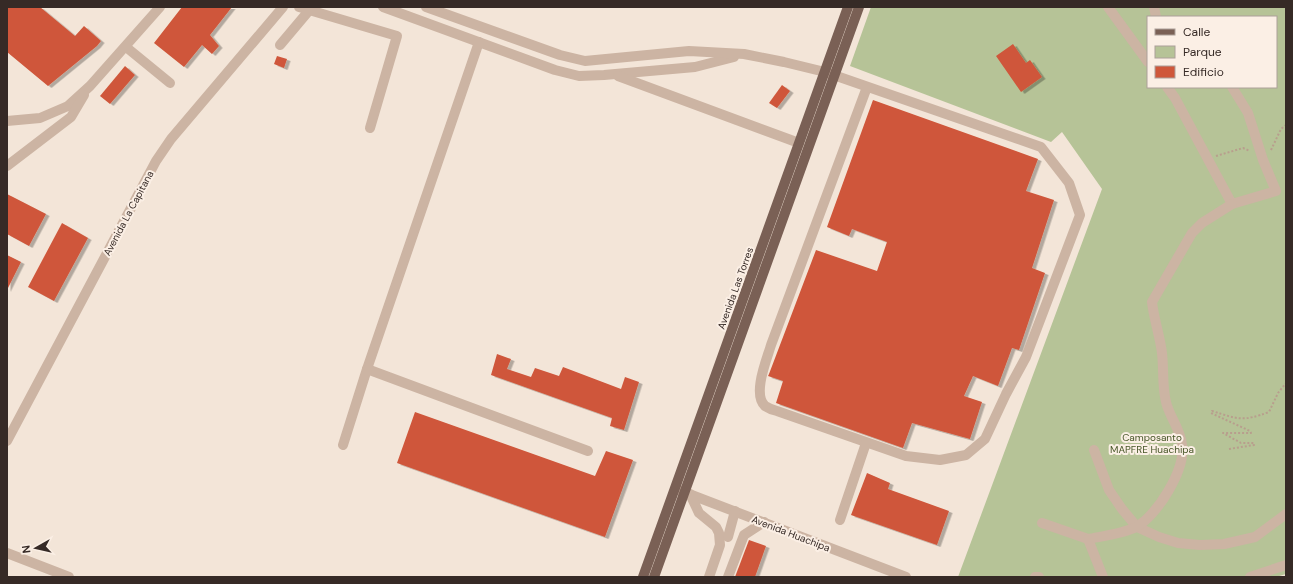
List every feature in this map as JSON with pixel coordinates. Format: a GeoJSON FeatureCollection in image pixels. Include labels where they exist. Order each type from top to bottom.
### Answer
{"type":"FeatureCollection","features":[{"type":"Feature","properties":{"kind":"main road","name":"Avenida Las Torres"},"geometry":{"type":"LineString","coordinates":[[654,577],[688,493],[830,74],[848,7]]}},
{"type":"Feature","properties":{"kind":"main road","name":"Avenida Las Torres"},"geometry":{"type":"LineString","coordinates":[[643,577],[676,489],[799,143],[859,7]]}},
{"type":"Feature","properties":{"kind":"street"},"geometry":{"type":"LineString","coordinates":[[7,121],[40,118],[68,106],[90,86],[160,7]]}},
{"type":"Feature","properties":{"kind":"street","name":"Avenida La Capitana"},"geometry":{"type":"LineString","coordinates":[[7,441],[156,161],[171,139],[283,7]]}},
{"type":"Feature","properties":{"kind":"street"},"geometry":{"type":"LineString","coordinates":[[299,7],[311,9],[397,36],[370,128]]}},
{"type":"Feature","properties":{"kind":"street"},"geometry":{"type":"LineString","coordinates":[[383,7],[555,70],[579,76],[695,67],[744,54]]}},
{"type":"Feature","properties":{"kind":"street"},"geometry":{"type":"LineString","coordinates":[[426,7],[560,55],[585,61],[689,51],[744,54],[830,74],[1041,147],[1069,183],[1080,215],[1026,358],[1006,394],[985,439],[966,455],[940,460],[906,456],[777,411],[765,406],[760,396],[760,382],[771,345],[867,87]]}},
{"type":"Feature","properties":{"kind":"street"},"geometry":{"type":"LineString","coordinates":[[1108,7],[1147,61]]}},
{"type":"Feature","properties":{"kind":"street"},"geometry":{"type":"LineString","coordinates":[[280,46],[311,9]]}},
{"type":"Feature","properties":{"kind":"street"},"geometry":{"type":"LineString","coordinates":[[343,445],[367,369],[479,42]]}},
{"type":"Feature","properties":{"kind":"street"},"geometry":{"type":"LineString","coordinates":[[126,47],[170,83]]}},
{"type":"Feature","properties":{"kind":"street"},"geometry":{"type":"LineString","coordinates":[[614,74],[799,143]]}},
{"type":"Feature","properties":{"kind":"street"},"geometry":{"type":"LineString","coordinates":[[7,166],[71,117],[90,86]]}},
{"type":"Feature","properties":{"kind":"street"},"geometry":{"type":"LineString","coordinates":[[1168,88],[1191,126],[1232,204]]}},
{"type":"Feature","properties":{"kind":"street"},"geometry":{"type":"LineString","coordinates":[[1042,523],[1088,539],[1136,527],[1156,508],[1171,487],[1179,469],[1183,445],[1166,403],[1163,386],[1164,366],[1161,342],[1153,315],[1152,302],[1192,233],[1202,223],[1232,204],[1281,192],[1263,160],[1248,113],[1233,88]]}},
{"type":"Feature","properties":{"kind":"street"},"geometry":{"type":"LineString","coordinates":[[367,369],[588,451]]}},
{"type":"Feature","properties":{"kind":"street"},"geometry":{"type":"LineString","coordinates":[[840,520],[866,443]]}},
{"type":"Feature","properties":{"kind":"street"},"geometry":{"type":"LineString","coordinates":[[1094,450],[1110,490],[1136,527],[1159,537],[1178,543],[1200,545],[1224,544],[1255,537],[1286,514]]}},
{"type":"Feature","properties":{"kind":"street","name":"Avenida Huachipa"},"geometry":{"type":"LineString","coordinates":[[676,489],[906,577]]}},
{"type":"Feature","properties":{"kind":"street"},"geometry":{"type":"LineString","coordinates":[[688,493],[699,513],[724,535],[740,542]]}},
{"type":"Feature","properties":{"kind":"street"},"geometry":{"type":"LineString","coordinates":[[709,577],[720,544],[735,511]]}},
{"type":"Feature","properties":{"kind":"street"},"geometry":{"type":"LineString","coordinates":[[728,577],[740,542],[750,530],[764,522]]}},
{"type":"Feature","properties":{"kind":"street"},"geometry":{"type":"LineString","coordinates":[[1088,539],[1103,577]]}},
{"type":"Feature","properties":{"kind":"street"},"geometry":{"type":"LineString","coordinates":[[7,553],[69,577]]}},
{"type":"Feature","properties":{"kind":"street"},"geometry":{"type":"LineString","coordinates":[[1250,577],[1286,565]]}},
{"type":"Feature","properties":{"kind":"path"},"geometry":{"type":"LineString","coordinates":[[1229,449],[1254,445],[1254,443],[1241,443],[1223,433],[1251,433],[1250,431],[1211,413],[1212,411],[1235,419],[1255,417],[1269,412],[1278,393],[1286,383]]}},
{"type":"Feature","properties":{"kind":"green space","name":"Camposanto MAPFRE Huachipa"},"geometry":{"type":"Polygon","coordinates":[[[871,7],[1286,7],[1286,574],[1276,577],[958,577],[1102,189],[1062,132],[1051,142],[850,66],[871,7]]]}},
{"type":"Feature","properties":{"kind":"building"},"geometry":{"type":"Polygon","coordinates":[[[7,7],[40,7],[75,36],[84,26],[101,41],[97,46],[48,86],[7,52],[7,7]]]}},
{"type":"Feature","properties":{"kind":"building"},"geometry":{"type":"Polygon","coordinates":[[[182,7],[232,7],[210,35],[219,46],[212,54],[202,45],[184,67],[154,43],[182,7]]]}},
{"type":"Feature","properties":{"kind":"building"},"geometry":{"type":"Polygon","coordinates":[[[1013,44],[1026,63],[1030,60],[1042,77],[1021,92],[996,56],[1013,44]]]}},
{"type":"Feature","properties":{"kind":"building"},"geometry":{"type":"Polygon","coordinates":[[[277,56],[287,59],[284,68],[274,64],[277,56]]]}},
{"type":"Feature","properties":{"kind":"building"},"geometry":{"type":"Polygon","coordinates":[[[125,66],[135,75],[110,104],[100,96],[125,66]]]}},
{"type":"Feature","properties":{"kind":"building"},"geometry":{"type":"Polygon","coordinates":[[[782,85],[790,91],[777,108],[769,103],[782,85]]]}},
{"type":"Feature","properties":{"kind":"building"},"geometry":{"type":"Polygon","coordinates":[[[873,100],[1038,159],[1026,191],[1054,200],[1032,268],[1045,273],[1019,350],[1012,348],[998,386],[973,376],[964,396],[982,402],[970,439],[912,423],[903,448],[776,403],[783,381],[768,376],[816,250],[877,271],[887,242],[852,229],[849,236],[827,227],[873,100]]]}},
{"type":"Feature","properties":{"kind":"building"},"geometry":{"type":"Polygon","coordinates":[[[7,194],[46,214],[29,246],[7,234],[7,194]]]}},
{"type":"Feature","properties":{"kind":"building"},"geometry":{"type":"Polygon","coordinates":[[[62,223],[88,238],[54,301],[28,287],[62,223]]]}},
{"type":"Feature","properties":{"kind":"building"},"geometry":{"type":"Polygon","coordinates":[[[7,255],[21,262],[7,290],[7,255]]]}},
{"type":"Feature","properties":{"kind":"building"},"geometry":{"type":"Polygon","coordinates":[[[497,354],[511,359],[507,369],[531,377],[535,368],[559,376],[563,367],[621,389],[625,377],[639,382],[624,430],[610,426],[612,418],[491,375],[497,354]]]}},
{"type":"Feature","properties":{"kind":"building"},"geometry":{"type":"Polygon","coordinates":[[[415,412],[595,476],[606,451],[633,460],[605,537],[397,463],[415,412]]]}},
{"type":"Feature","properties":{"kind":"building"},"geometry":{"type":"Polygon","coordinates":[[[867,473],[890,483],[888,489],[949,511],[937,545],[851,515],[867,473]]]}},
{"type":"Feature","properties":{"kind":"building"},"geometry":{"type":"Polygon","coordinates":[[[749,540],[766,546],[755,577],[735,577],[749,540]]]}}]}
